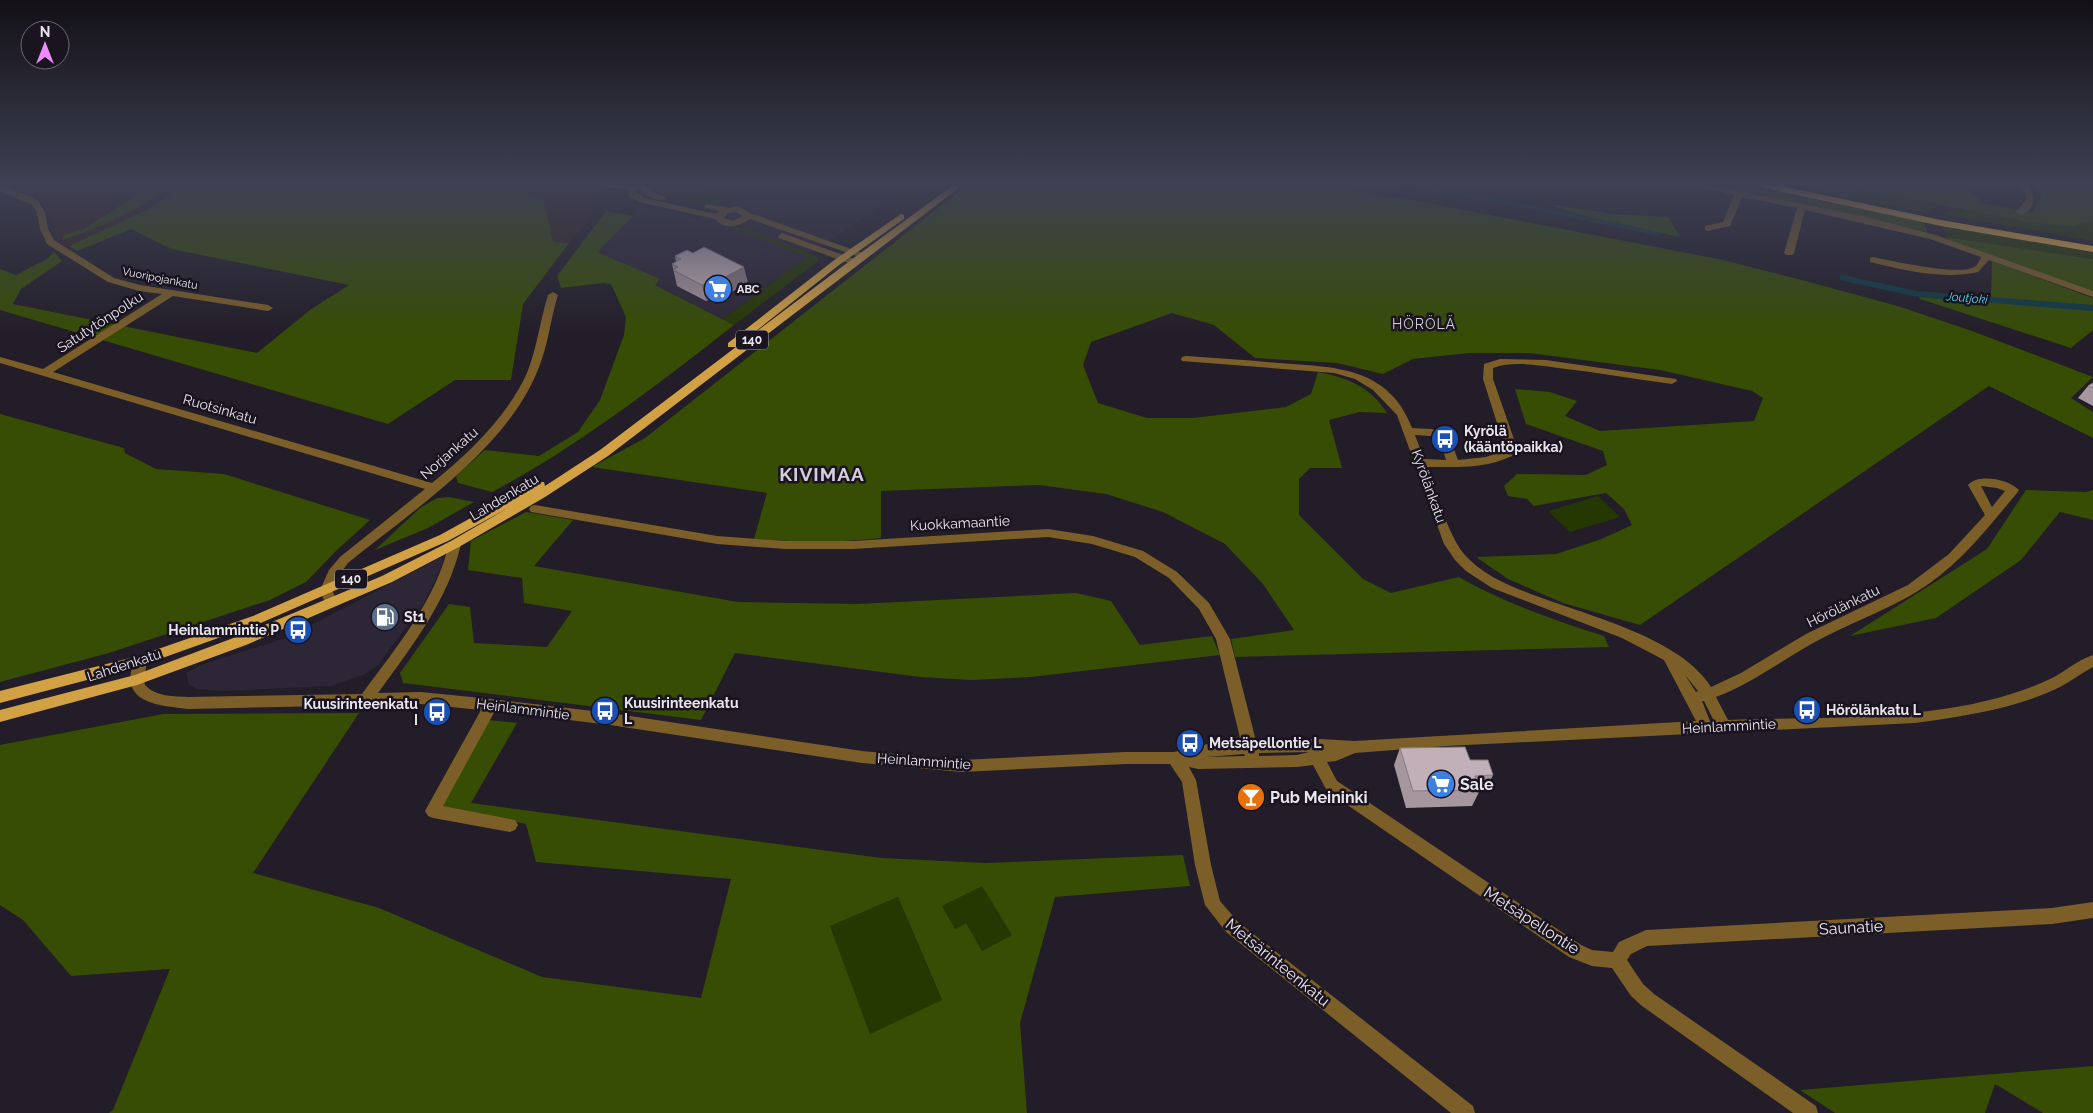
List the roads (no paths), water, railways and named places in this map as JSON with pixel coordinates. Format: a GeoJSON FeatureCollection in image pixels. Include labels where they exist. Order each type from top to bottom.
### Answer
{"type":"FeatureCollection","features":[{"type":"Feature","properties":{"kind":"highway"},"geometry":{"type":"LineString","coordinates":[[2018,236],[2093,249]]}},
{"type":"Feature","properties":{"kind":"highway"},"geometry":{"type":"LineString","coordinates":[[2045,236],[2093,244]]}},
{"type":"Feature","properties":{"kind":"main road","name":"Lahdenkatu"},"geometry":{"type":"LineString","coordinates":[[0,716],[137,680],[241,641],[537,492],[636,430],[880,236]]}},
{"type":"Feature","properties":{"kind":"main road","name":"Lahdenkatu"},"geometry":{"type":"LineString","coordinates":[[0,697],[140,661],[258,619],[387,579],[455,544],[508,515],[662,400],[843,258],[863,255],[889,236]]}},
{"type":"Feature","properties":{"kind":"street","name":"Vuoripojankatu"},"geometry":{"type":"LineString","coordinates":[[47,236],[50,242],[111,280],[139,288],[268,308]]}},
{"type":"Feature","properties":{"kind":"street"},"geometry":{"type":"LineString","coordinates":[[779,236],[843,258]]}},
{"type":"Feature","properties":{"kind":"street"},"geometry":{"type":"LineString","coordinates":[[801,236],[853,256]]}},
{"type":"Feature","properties":{"kind":"street"},"geometry":{"type":"LineString","coordinates":[[1789,253],[1794,236]]}},
{"type":"Feature","properties":{"kind":"street"},"geometry":{"type":"LineString","coordinates":[[1926,236],[1987,255],[2093,294]]}},
{"type":"Feature","properties":{"kind":"street"},"geometry":{"type":"LineString","coordinates":[[1873,260],[1918,269],[1958,271],[1975,270],[1983,264],[1987,255]]}},
{"type":"Feature","properties":{"kind":"street","name":"Satutytönpolku"},"geometry":{"type":"LineString","coordinates":[[44,373],[171,293]]}},
{"type":"Feature","properties":{"kind":"street","name":"Norjankatu"},"geometry":{"type":"LineString","coordinates":[[328,596],[333,573],[344,560],[432,488],[494,432],[528,382],[535,364],[553,295]]}},
{"type":"Feature","properties":{"kind":"street","name":"Kyrölänkatu"},"geometry":{"type":"LineString","coordinates":[[1186,359],[1318,368],[1348,373],[1369,382],[1388,398],[1402,415],[1450,544],[1458,558],[1488,581],[1633,637],[1666,654],[1694,674],[1724,726]]}},
{"type":"Feature","properties":{"kind":"street","name":"Ruotsinkatu"},"geometry":{"type":"LineString","coordinates":[[0,360],[367,467],[432,488]]}},
{"type":"Feature","properties":{"kind":"street"},"geometry":{"type":"LineString","coordinates":[[1421,463],[1483,462],[1498,459],[1508,453],[1510,445],[1488,379],[1488,366],[1492,362],[1540,363],[1672,381]]}},
{"type":"Feature","properties":{"kind":"street"},"geometry":{"type":"LineString","coordinates":[[1409,432],[1432,433],[1445,440],[1454,463]]}},
{"type":"Feature","properties":{"kind":"street","name":"Kuokkamaantie"},"geometry":{"type":"LineString","coordinates":[[535,509],[717,540],[786,546],[852,545],[1048,533],[1093,540],[1139,554],[1173,575],[1204,606],[1223,640],[1252,755]]}},
{"type":"Feature","properties":{"kind":"street","name":"Hörölänkatu"},"geometry":{"type":"LineString","coordinates":[[1692,698],[1706,696],[1800,644],[1914,588],[1958,551],[1991,516]]}},
{"type":"Feature","properties":{"kind":"street"},"geometry":{"type":"LineString","coordinates":[[366,699],[438,596],[452,561],[455,544]]}},
{"type":"Feature","properties":{"kind":"street"},"geometry":{"type":"LineString","coordinates":[[1666,654],[1692,698],[1706,727]]}},
{"type":"Feature","properties":{"kind":"street","name":"Heinlammintie"},"geometry":{"type":"LineString","coordinates":[[137,680],[140,690],[149,696],[162,700],[188,703],[421,698],[491,704],[610,719],[862,757],[940,765],[979,766],[1125,758],[1174,758],[1198,763],[1252,755],[1316,752],[1336,755],[1354,747],[1724,726],[1891,720],[1946,713],[2004,701],[2031,693],[2061,680],[2093,660]]}},
{"type":"Feature","properties":{"kind":"street"},"geometry":{"type":"LineString","coordinates":[[137,680],[140,661]]}},
{"type":"Feature","properties":{"kind":"street"},"geometry":{"type":"LineString","coordinates":[[491,704],[433,811],[510,825]]}},
{"type":"Feature","properties":{"kind":"street","name":"Metsäpellontie"},"geometry":{"type":"LineString","coordinates":[[1316,752],[1324,774],[1332,786],[1575,951],[1592,958],[1618,960]]}},
{"type":"Feature","properties":{"kind":"street","name":"Metsärinteenkatu"},"geometry":{"type":"LineString","coordinates":[[1174,758],[1189,780],[1203,865],[1213,905],[1232,927],[1466,1113]]}},
{"type":"Feature","properties":{"kind":"street","name":"Saunatie"},"geometry":{"type":"LineString","coordinates":[[1618,960],[1625,948],[1646,938],[2052,916],[2093,910]]}},
{"type":"Feature","properties":{"kind":"street"},"geometry":{"type":"LineString","coordinates":[[1618,960],[1637,990],[1648,1000],[1809,1113]]}},
{"type":"Feature","properties":{"kind":"waterway","name":"Joutjoki"},"geometry":{"type":"LineString","coordinates":[[1843,278],[1917,294],[2093,308]]}},
{"type":"Feature","properties":{"kind":"place","name":"ABC"},"geometry":{"type":"Point","coordinates":[718,289]}},
{"type":"Feature","properties":{"kind":"place","name":"Kyrölä (kääntöpaikka)"},"geometry":{"type":"Point","coordinates":[1445,439]}},
{"type":"Feature","properties":{"kind":"place","name":"St1"},"geometry":{"type":"Point","coordinates":[385,617]}},
{"type":"Feature","properties":{"kind":"place","name":"Heinlammintie P"},"geometry":{"type":"Point","coordinates":[298,630]}},
{"type":"Feature","properties":{"kind":"place","name":"Hörölänkatu L"},"geometry":{"type":"Point","coordinates":[1807,710]}},
{"type":"Feature","properties":{"kind":"place","name":"Kuusirinteenkatu L"},"geometry":{"type":"Point","coordinates":[605,711]}},
{"type":"Feature","properties":{"kind":"place","name":"Kuusirinteenkatu I"},"geometry":{"type":"Point","coordinates":[437,712]}},
{"type":"Feature","properties":{"kind":"place","name":"Metsäpellontie L"},"geometry":{"type":"Point","coordinates":[1190,743]}},
{"type":"Feature","properties":{"kind":"place","name":"Sale"},"geometry":{"type":"Point","coordinates":[1441,784]}},
{"type":"Feature","properties":{"kind":"place","name":"Pub Meininki"},"geometry":{"type":"Point","coordinates":[1251,797]}},
{"type":"Feature","properties":{"kind":"district","name":"HÖRÖLÄ"},"geometry":{"type":"Point","coordinates":[1424,324]}},
{"type":"Feature","properties":{"kind":"district","name":"KIVIMAA"},"geometry":{"type":"Point","coordinates":[822,474]}}]}
